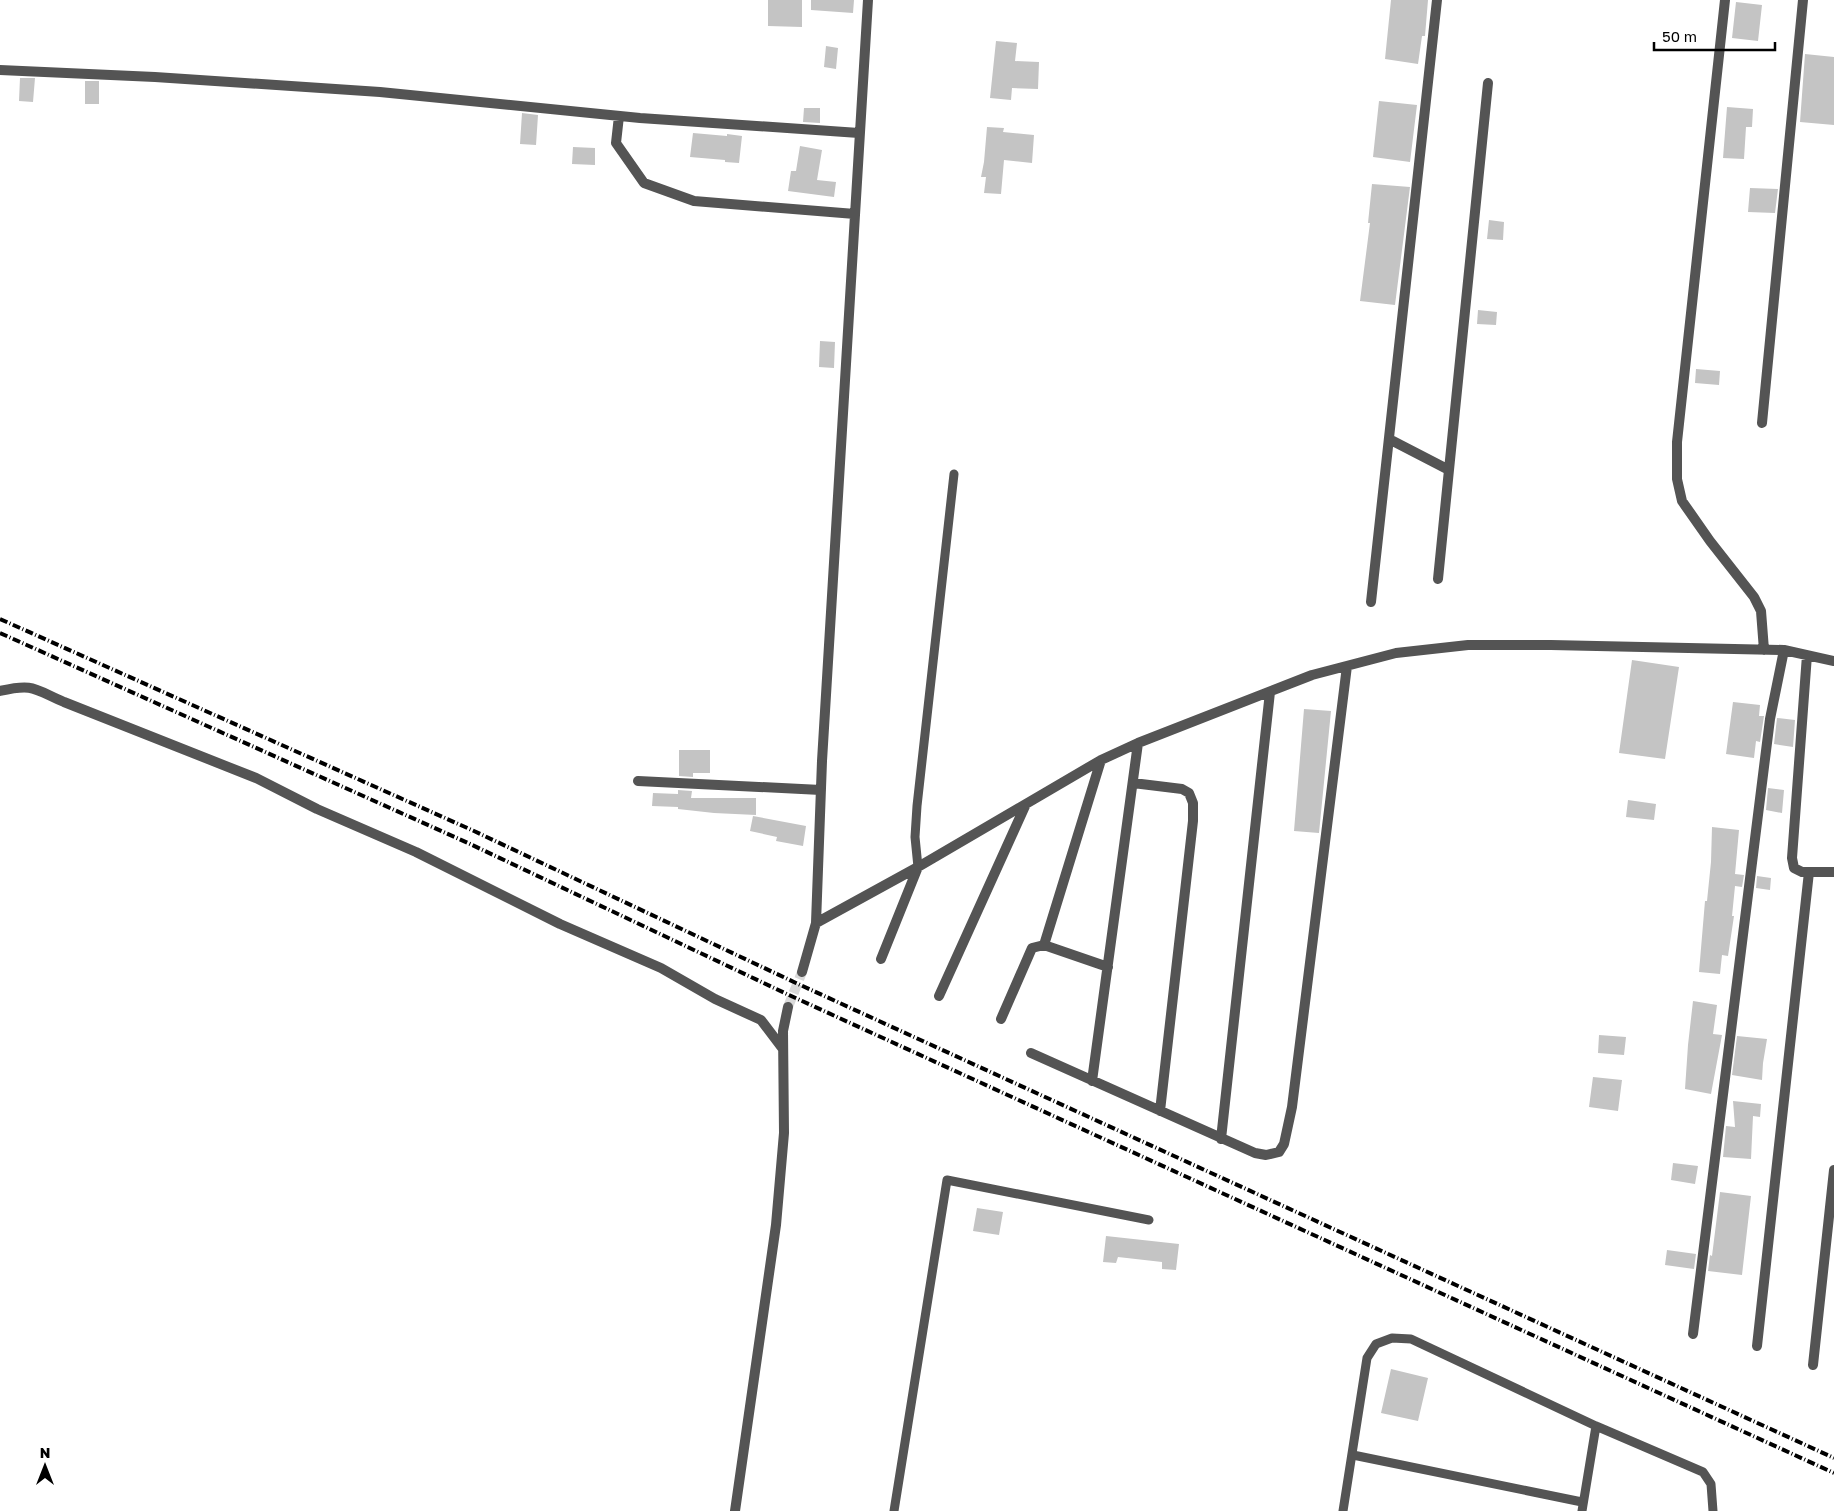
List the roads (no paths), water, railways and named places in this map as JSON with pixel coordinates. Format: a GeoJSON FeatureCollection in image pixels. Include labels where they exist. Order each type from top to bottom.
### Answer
{"type":"FeatureCollection","features":[{"type":"Feature","properties":{"kind":"street"},"geometry":{"type":"LineString","coordinates":[[802,972],[816,923],[821,790],[868,0]]}},
{"type":"Feature","properties":{"kind":"street"},"geometry":{"type":"LineString","coordinates":[[1371,602],[1437,0]]}},
{"type":"Feature","properties":{"kind":"street"},"geometry":{"type":"LineString","coordinates":[[1725,0],[1678,432],[1677,479],[1682,501],[1710,541],[1754,597],[1761,610],[1764,650]]}},
{"type":"Feature","properties":{"kind":"street"},"geometry":{"type":"LineString","coordinates":[[1762,424],[1803,0]]}},
{"type":"Feature","properties":{"kind":"street"},"geometry":{"type":"LineString","coordinates":[[0,70],[155,77],[380,92],[618,116],[860,133]]}},
{"type":"Feature","properties":{"kind":"street"},"geometry":{"type":"LineString","coordinates":[[1438,579],[1488,83]]}},
{"type":"Feature","properties":{"kind":"street"},"geometry":{"type":"LineString","coordinates":[[618,116],[616,143],[644,183],[694,201],[855,214]]}},
{"type":"Feature","properties":{"kind":"street"},"geometry":{"type":"LineString","coordinates":[[1389,439],[1449,470]]}},
{"type":"Feature","properties":{"kind":"street"},"geometry":{"type":"LineString","coordinates":[[816,923],[918,867],[1101,760],[1138,743],[1312,675],[1396,653],[1468,645],[1784,650],[1834,661]]}},
{"type":"Feature","properties":{"kind":"street"},"geometry":{"type":"LineString","coordinates":[[1693,1334],[1770,719],[1784,650]]}},
{"type":"Feature","properties":{"kind":"street"},"geometry":{"type":"LineString","coordinates":[[1807,655],[1792,858],[1794,868],[1802,872],[1834,872]]}},
{"type":"Feature","properties":{"kind":"street"},"geometry":{"type":"LineString","coordinates":[[1031,1053],[1254,1154],[1266,1155],[1279,1152],[1284,1144],[1292,1107],[1347,666]]}},
{"type":"Feature","properties":{"kind":"street"},"geometry":{"type":"LineString","coordinates":[[0,691],[28,686],[256,778],[317,809],[416,852],[560,924],[660,968],[715,999],[761,1020],[783,1049]]}},
{"type":"Feature","properties":{"kind":"street"},"geometry":{"type":"LineString","coordinates":[[1222,1139],[1270,692]]}},
{"type":"Feature","properties":{"kind":"street"},"geometry":{"type":"LineString","coordinates":[[1092,1081],[1138,743]]}},
{"type":"Feature","properties":{"kind":"street"},"geometry":{"type":"LineString","coordinates":[[1044,946],[1101,760]]}},
{"type":"Feature","properties":{"kind":"street"},"geometry":{"type":"LineString","coordinates":[[638,781],[821,790]]}},
{"type":"Feature","properties":{"kind":"street"},"geometry":{"type":"LineString","coordinates":[[1133,783],[1182,789],[1189,793],[1193,803],[1192,830],[1160,1111]]}},
{"type":"Feature","properties":{"kind":"street"},"geometry":{"type":"LineString","coordinates":[[939,996],[1026,804]]}},
{"type":"Feature","properties":{"kind":"street"},"geometry":{"type":"LineString","coordinates":[[882,959],[918,867]]}},
{"type":"Feature","properties":{"kind":"street"},"geometry":{"type":"LineString","coordinates":[[1757,1346],[1809,872]]}},
{"type":"Feature","properties":{"kind":"street"},"geometry":{"type":"LineString","coordinates":[[1000,1019],[1030,950],[1035,946],[1044,946],[1108,967]]}},
{"type":"Feature","properties":{"kind":"street"},"geometry":{"type":"LineString","coordinates":[[735,1511],[776,1225],[784,1132],[783,1031],[788,1007]]}},
{"type":"Feature","properties":{"kind":"street"},"geometry":{"type":"LineString","coordinates":[[1813,1365],[1834,1170]]}},
{"type":"Feature","properties":{"kind":"lane"},"geometry":{"type":"LineString","coordinates":[[918,867],[915,837],[917,806],[954,474]]}},
{"type":"Feature","properties":{"kind":"lane"},"geometry":{"type":"LineString","coordinates":[[894,1511],[947,1180],[1149,1220]]}},
{"type":"Feature","properties":{"kind":"lane"},"geometry":{"type":"LineString","coordinates":[[1343,1511],[1367,1358],[1376,1344],[1392,1338],[1411,1339],[1596,1426],[1702,1472],[1711,1484],[1713,1511]]}},
{"type":"Feature","properties":{"kind":"lane"},"geometry":{"type":"LineString","coordinates":[[1353,1455],[1582,1506],[1596,1426]]}},
{"type":"Feature","properties":{"kind":"tunnel"},"geometry":{"type":"LineString","coordinates":[[788,1007],[802,972]]}},
{"type":"Feature","properties":{"kind":"railway"},"geometry":{"type":"LineString","coordinates":[[0,619],[474,831],[796,983],[1834,1458]]}},
{"type":"Feature","properties":{"kind":"railway"},"geometry":{"type":"LineString","coordinates":[[0,633],[468,843],[789,995],[1834,1473]]}}]}
